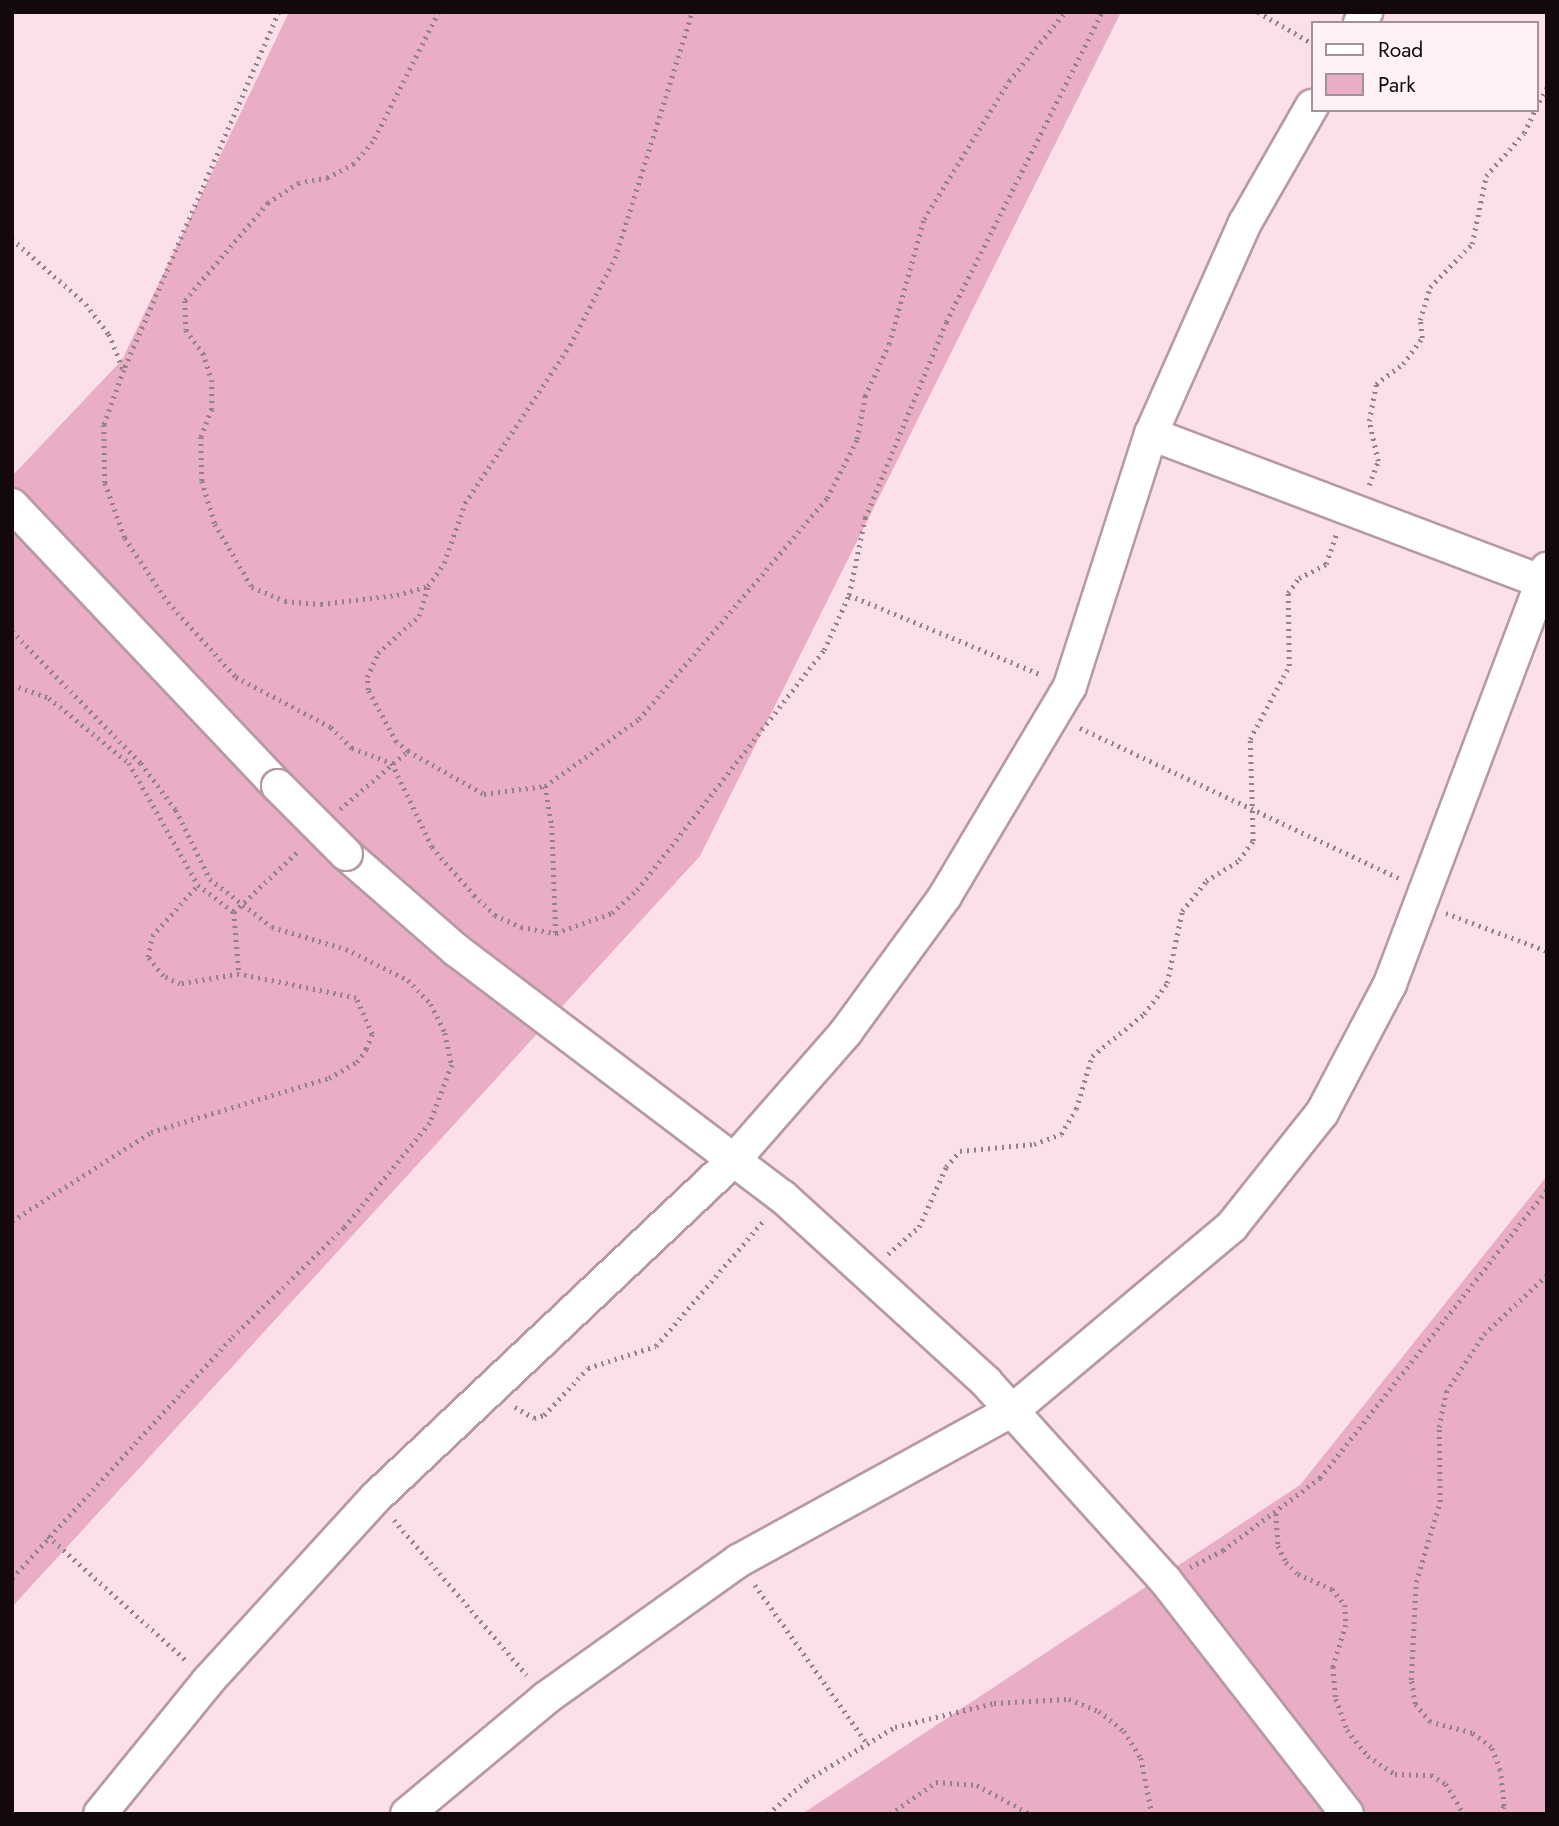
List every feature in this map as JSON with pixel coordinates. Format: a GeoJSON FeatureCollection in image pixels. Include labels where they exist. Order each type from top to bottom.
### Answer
{"type":"FeatureCollection","features":[{"type":"Feature","properties":{"kind":"street"},"geometry":{"type":"LineString","coordinates":[[100,1814],[208,1681],[375,1498],[735,1159],[846,1032],[929,917],[1070,686],[1151,434],[1245,223],[1310,109]]}},
{"type":"Feature","properties":{"kind":"street"},"geometry":{"type":"LineString","coordinates":[[407,1814],[546,1698],[738,1561],[1013,1410],[1232,1226],[1322,1113],[1390,984],[1426,898],[1544,575],[1352,510],[1151,434]]}},
{"type":"Feature","properties":{"kind":"street"},"geometry":{"type":"LineString","coordinates":[[12,505],[278,786],[346,854],[456,950],[783,1197],[869,1270],[1013,1410],[1165,1580],[1347,1814]]}},
{"type":"Feature","properties":{"kind":"path"},"geometry":{"type":"LineString","coordinates":[[279,12],[124,370],[104,425],[105,483],[125,538],[168,602],[236,677],[331,727],[352,748],[392,762],[432,847],[474,895],[512,923],[555,933],[612,913],[637,890],[824,650],[849,595],[865,518],[946,322],[1102,12]]}},
{"type":"Feature","properties":{"kind":"path"},"geometry":{"type":"LineString","coordinates":[[428,586],[376,600],[357,597],[321,604],[285,601],[251,587],[215,524],[202,481],[201,437],[212,409],[212,380],[184,316],[191,288],[268,203],[299,183],[328,178],[354,164],[373,142],[439,12]]}},
{"type":"Feature","properties":{"kind":"path"},"geometry":{"type":"LineString","coordinates":[[692,12],[615,258],[570,345],[465,503],[444,563],[428,586],[419,616],[378,653],[367,677],[368,690],[396,742],[484,794],[545,786],[639,719],[828,498],[857,439],[865,396],[889,344],[925,219],[1009,81],[1065,12]]}},
{"type":"Feature","properties":{"kind":"path"},"geometry":{"type":"LineString","coordinates":[[1258,12],[1310,42]]}},
{"type":"Feature","properties":{"kind":"path"},"geometry":{"type":"LineString","coordinates":[[1538,105],[1547,87]]}},
{"type":"Feature","properties":{"kind":"path"},"geometry":{"type":"LineString","coordinates":[[869,1270],[919,1227],[946,1167],[960,1151],[1049,1141],[1071,1122],[1092,1056],[1143,1014],[1167,983],[1182,911],[1206,881],[1247,852],[1255,830],[1249,808],[1250,739],[1289,666],[1287,593],[1299,578],[1326,564],[1378,461],[1369,421],[1376,384],[1403,364],[1422,338],[1420,320],[1430,287],[1472,244],[1486,176],[1524,132],[1534,112]]}},
{"type":"Feature","properties":{"kind":"path"},"geometry":{"type":"LineString","coordinates":[[12,239],[86,304],[109,334],[124,370]]}},
{"type":"Feature","properties":{"kind":"path"},"geometry":{"type":"LineString","coordinates":[[849,595],[1070,686]]}},
{"type":"Feature","properties":{"kind":"path"},"geometry":{"type":"LineString","coordinates":[[12,631],[141,763],[176,810],[210,879],[272,927],[346,949],[408,980],[431,1004],[445,1033],[452,1065],[430,1123],[344,1228],[48,1536],[12,1579]]}},
{"type":"Feature","properties":{"kind":"path"},"geometry":{"type":"LineString","coordinates":[[12,685],[49,698],[129,763],[198,885],[234,912],[239,974]]}},
{"type":"Feature","properties":{"kind":"path"},"geometry":{"type":"LineString","coordinates":[[1054,716],[1249,808],[1426,898],[1547,951]]}},
{"type":"Feature","properties":{"kind":"path"},"geometry":{"type":"LineString","coordinates":[[373,777],[408,751]]}},
{"type":"Feature","properties":{"kind":"path"},"geometry":{"type":"LineString","coordinates":[[545,786],[552,826],[555,933]]}},
{"type":"Feature","properties":{"kind":"path"},"geometry":{"type":"LineString","coordinates":[[12,1221],[151,1132],[329,1078],[350,1067],[366,1049],[373,1034],[356,998],[239,974],[180,984],[163,976],[148,957],[152,936],[198,885]]}},
{"type":"Feature","properties":{"kind":"path"},"geometry":{"type":"LineString","coordinates":[[234,912],[242,905]]}},
{"type":"Feature","properties":{"kind":"path"},"geometry":{"type":"LineString","coordinates":[[1165,1580],[1223,1550],[1320,1478],[1547,1190]]}},
{"type":"Feature","properties":{"kind":"path"},"geometry":{"type":"LineString","coordinates":[[487,1392],[534,1418],[544,1415],[588,1368],[656,1346],[783,1197]]}},
{"type":"Feature","properties":{"kind":"path"},"geometry":{"type":"LineString","coordinates":[[1499,1814],[1504,1807],[1500,1770],[1491,1747],[1472,1733],[1430,1722],[1415,1704],[1411,1680],[1416,1582],[1440,1502],[1439,1427],[1446,1392],[1484,1334],[1547,1275]]}},
{"type":"Feature","properties":{"kind":"path"},"geometry":{"type":"LineString","coordinates":[[375,1498],[546,1698]]}},
{"type":"Feature","properties":{"kind":"path"},"geometry":{"type":"LineString","coordinates":[[1276,1513],[1278,1546],[1286,1562],[1298,1574],[1332,1589],[1345,1605],[1346,1625],[1334,1667],[1336,1699],[1348,1730],[1368,1756],[1395,1774],[1431,1775],[1446,1784],[1464,1814]]}},
{"type":"Feature","properties":{"kind":"path"},"geometry":{"type":"LineString","coordinates":[[48,1536],[208,1681]]}},
{"type":"Feature","properties":{"kind":"path"},"geometry":{"type":"LineString","coordinates":[[738,1561],[867,1744]]}},
{"type":"Feature","properties":{"kind":"path"},"geometry":{"type":"LineString","coordinates":[[768,1814],[807,1780],[895,1727],[995,1703],[1069,1699],[1099,1710],[1124,1731],[1141,1758],[1152,1814]]}},
{"type":"Feature","properties":{"kind":"path"},"geometry":{"type":"LineString","coordinates":[[890,1814],[936,1783],[977,1785],[1030,1814]]}},
{"type":"Feature","properties":{"kind":"path"},"geometry":{"type":"LineString","coordinates":[[1499,1814],[1516,1814]]}},
{"type":"Feature","properties":{"kind":"green space"},"geometry":{"type":"Polygon","coordinates":[[[289,12],[1121,12],[700,856],[12,1607],[12,476],[122,360],[289,12]]]}},
{"type":"Feature","properties":{"kind":"green space"},"geometry":{"type":"Polygon","coordinates":[[[1547,1176],[1547,1814],[802,1814],[1300,1485],[1547,1176]]]}}]}
